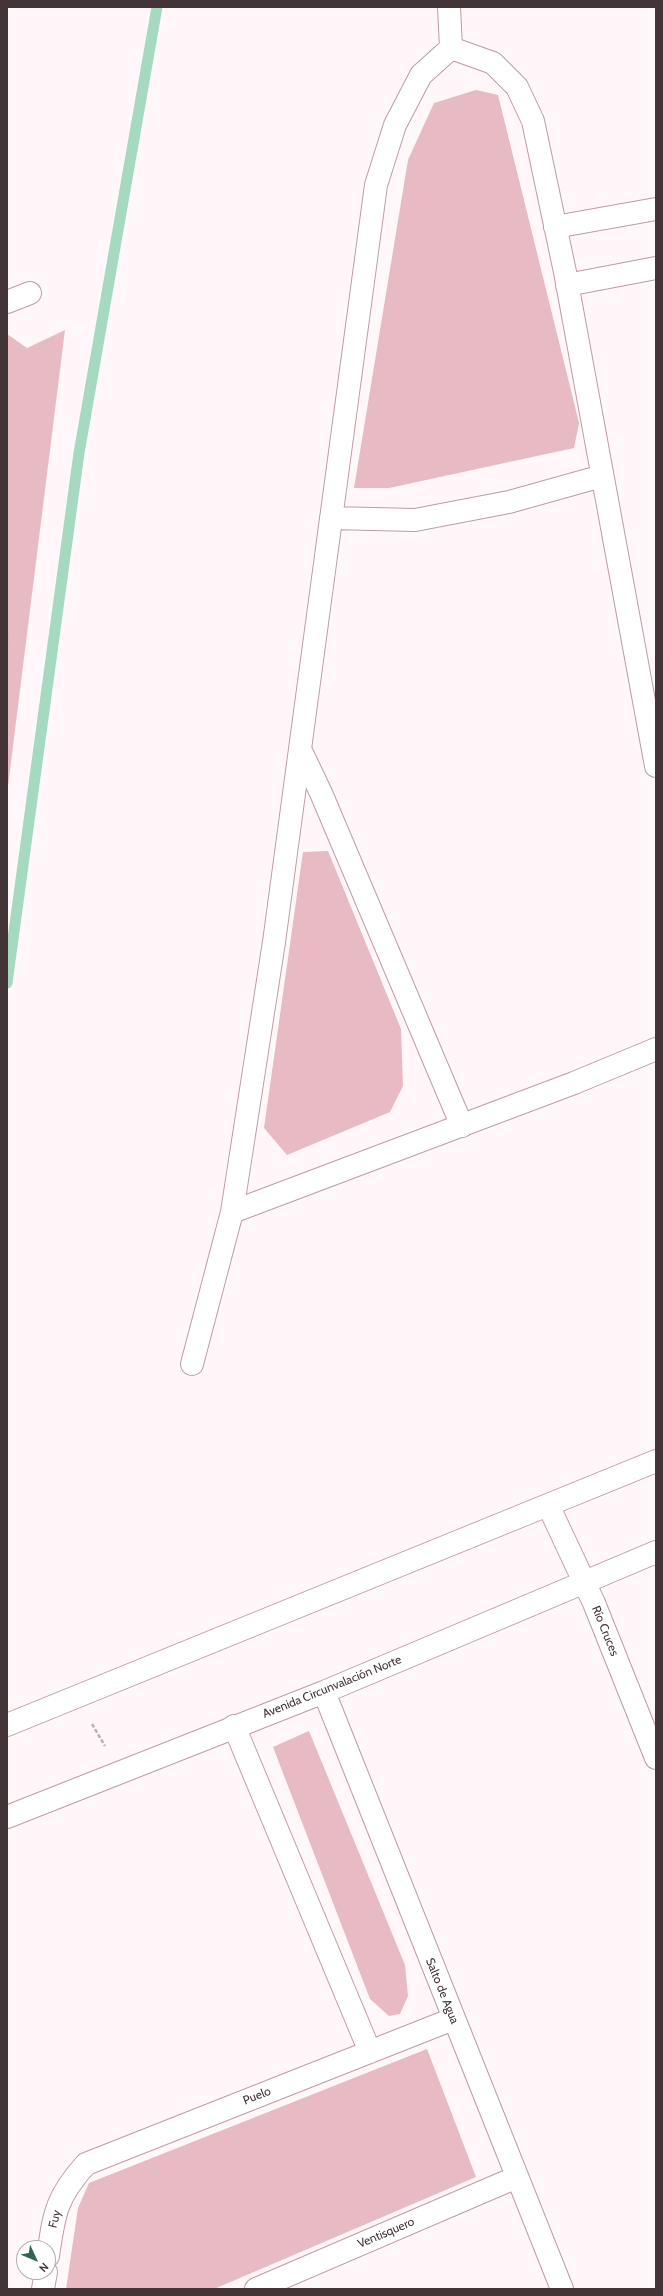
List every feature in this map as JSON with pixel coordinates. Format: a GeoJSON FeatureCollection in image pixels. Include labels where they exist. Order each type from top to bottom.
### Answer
{"type":"FeatureCollection","features":[{"type":"Feature","properties":{"kind":"street"},"geometry":{"type":"LineString","coordinates":[[192,1364],[232,1212],[274,942],[376,185],[395,126],[422,75],[451,48],[449,7]]}},
{"type":"Feature","properties":{"kind":"street"},"geometry":{"type":"LineString","coordinates":[[451,48],[493,63],[517,87],[532,121],[567,285],[656,766]]}},
{"type":"Feature","properties":{"kind":"street"},"geometry":{"type":"LineString","coordinates":[[555,227],[656,209]]}},
{"type":"Feature","properties":{"kind":"street"},"geometry":{"type":"LineString","coordinates":[[567,285],[656,268]]}},
{"type":"Feature","properties":{"kind":"street"},"geometry":{"type":"LineString","coordinates":[[7,302],[30,293]]}},
{"type":"Feature","properties":{"kind":"street"},"geometry":{"type":"LineString","coordinates":[[331,518],[415,520],[509,502],[602,476]]}},
{"type":"Feature","properties":{"kind":"street"},"geometry":{"type":"LineString","coordinates":[[300,749],[324,800],[462,1126]]}},
{"type":"Feature","properties":{"kind":"street"},"geometry":{"type":"LineString","coordinates":[[232,1212],[462,1126],[656,1049]]}},
{"type":"Feature","properties":{"kind":"street"},"geometry":{"type":"LineString","coordinates":[[7,1725],[549,1507],[656,1462]]}},
{"type":"Feature","properties":{"kind":"street","name":"Río Cruces"},"geometry":{"type":"LineString","coordinates":[[549,1507],[584,1583],[656,1758]]}},
{"type":"Feature","properties":{"kind":"street","name":"Avenida Circunvalación Norte"},"geometry":{"type":"LineString","coordinates":[[7,1817],[234,1726],[324,1692],[656,1554]]}},
{"type":"Feature","properties":{"kind":"street","name":"Salto de Agua"},"geometry":{"type":"LineString","coordinates":[[324,1692],[453,2019],[562,2289]]}},
{"type":"Feature","properties":{"kind":"street"},"geometry":{"type":"LineString","coordinates":[[234,1726],[370,2052]]}},
{"type":"Feature","properties":{"kind":"street","name":"Puelo"},"geometry":{"type":"LineString","coordinates":[[68,2184],[86,2164],[453,2019]]}},
{"type":"Feature","properties":{"kind":"street","name":"Ventisquero"},"geometry":{"type":"LineString","coordinates":[[256,2289],[517,2177]]}},
{"type":"Feature","properties":{"kind":"street","name":"Fuy"},"geometry":{"type":"LineString","coordinates":[[50,2240],[54,2214],[68,2184]]}},
{"type":"Feature","properties":{"kind":"path"},"geometry":{"type":"LineString","coordinates":[[7,633],[7,646]]}},
{"type":"Feature","properties":{"kind":"shaded area"},"geometry":{"type":"Polygon","coordinates":[[[476,90],[498,95],[579,423],[574,448],[389,488],[354,488],[408,160],[434,103],[476,90]]]}},
{"type":"Feature","properties":{"kind":"shaded area"},"geometry":{"type":"Polygon","coordinates":[[[65,330],[7,794],[7,334],[27,348],[65,330]]]}},
{"type":"Feature","properties":{"kind":"shaded area"},"geometry":{"type":"Polygon","coordinates":[[[328,851],[401,1029],[403,1086],[390,1112],[287,1155],[264,1128],[303,852],[328,851]]]}},
{"type":"Feature","properties":{"kind":"shaded area"},"geometry":{"type":"Polygon","coordinates":[[[309,1731],[405,1965],[408,1996],[400,2014],[389,2016],[370,1999],[273,1747],[309,1731]]]}},
{"type":"Feature","properties":{"kind":"shaded area"},"geometry":{"type":"Polygon","coordinates":[[[427,2049],[476,2177],[214,2289],[66,2289],[78,2208],[89,2183],[427,2049]]]}},
{"type":"Feature","properties":{"kind":"waterway"},"geometry":{"type":"LineString","coordinates":[[7,983],[79,453],[157,7]]}}]}
